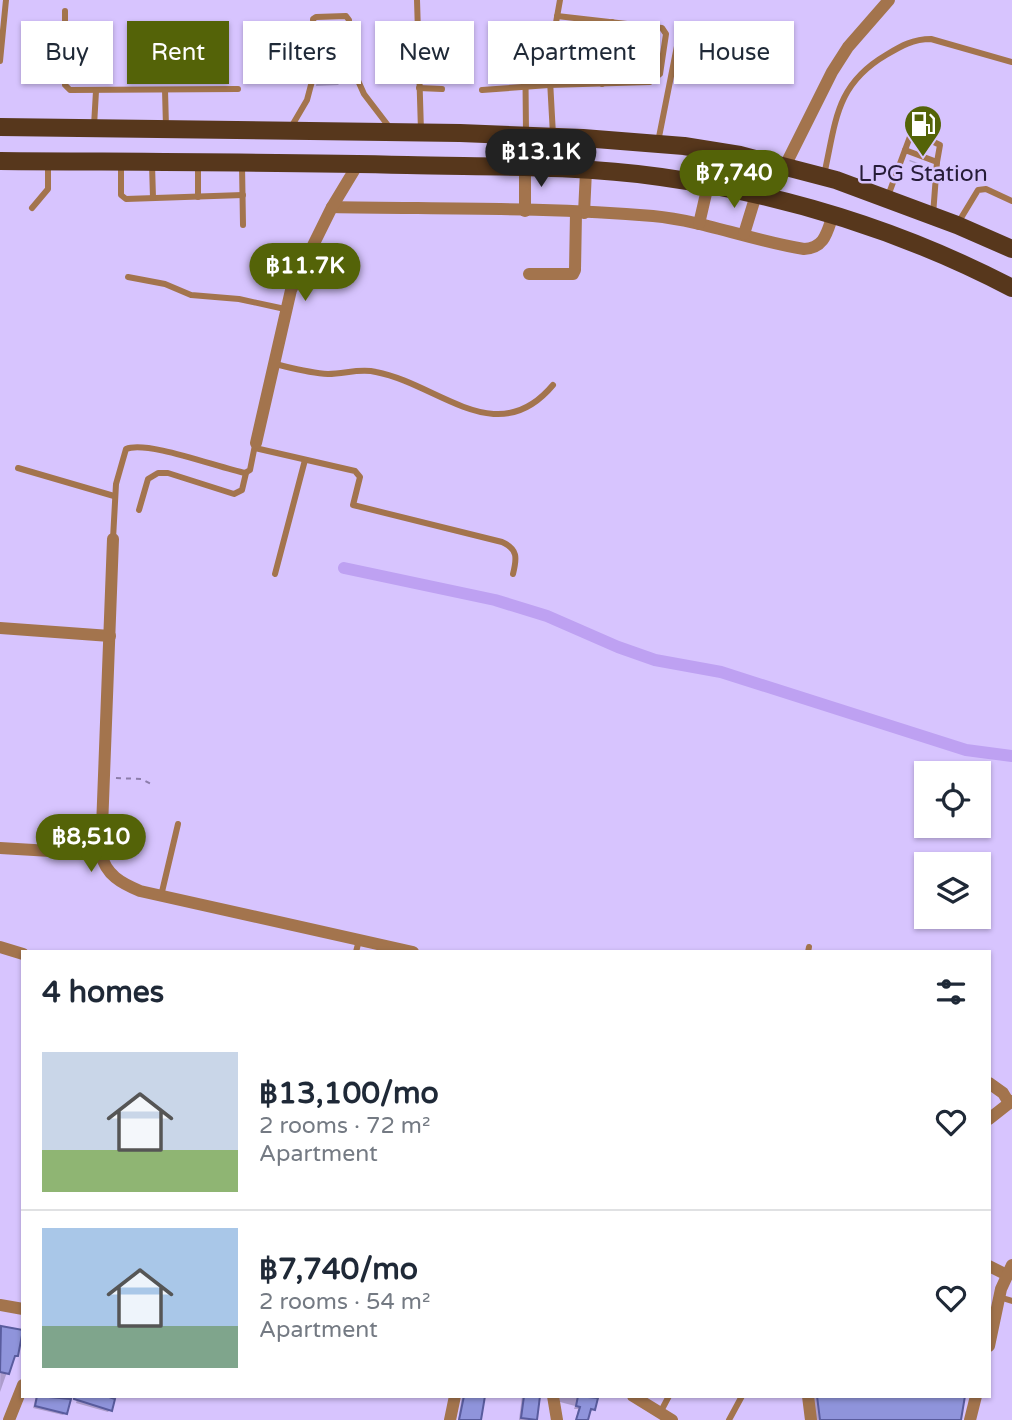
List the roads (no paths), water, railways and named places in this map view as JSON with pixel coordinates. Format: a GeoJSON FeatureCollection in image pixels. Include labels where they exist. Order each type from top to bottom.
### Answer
{"type":"FeatureCollection","features":[{"type":"Feature","properties":{"kind":"main road"},"geometry":{"type":"LineString","coordinates":[[0,127],[526,135],[657,144],[740,155],[823,177],[888,198],[1012,249]]}},
{"type":"Feature","properties":{"kind":"main road"},"geometry":{"type":"LineString","coordinates":[[0,161],[358,164],[525,168],[659,176],[756,195],[833,215],[908,241],[982,272],[1012,288]]}},
{"type":"Feature","properties":{"kind":"street"},"geometry":{"type":"LineString","coordinates":[[785,166],[816,102],[848,47],[889,0]]}},
{"type":"Feature","properties":{"kind":"street"},"geometry":{"type":"LineString","coordinates":[[255,446],[291,290],[332,207],[358,164]]}},
{"type":"Feature","properties":{"kind":"street"},"geometry":{"type":"LineString","coordinates":[[525,168],[525,211]]}},
{"type":"Feature","properties":{"kind":"street"},"geometry":{"type":"LineString","coordinates":[[529,274],[573,274],[586,171]]}},
{"type":"Feature","properties":{"kind":"street"},"geometry":{"type":"LineString","coordinates":[[699,223],[708,185]]}},
{"type":"Feature","properties":{"kind":"street"},"geometry":{"type":"LineString","coordinates":[[744,234],[756,195]]}},
{"type":"Feature","properties":{"kind":"street"},"geometry":{"type":"LineString","coordinates":[[332,207],[654,216],[699,223],[810,249],[822,243],[833,215]]}},
{"type":"Feature","properties":{"kind":"street"},"geometry":{"type":"LineString","coordinates":[[113,538],[101,855],[108,870],[120,883],[140,891],[357,946],[394,950]]}},
{"type":"Feature","properties":{"kind":"street"},"geometry":{"type":"LineString","coordinates":[[0,628],[110,636]]}},
{"type":"Feature","properties":{"kind":"street"},"geometry":{"type":"LineString","coordinates":[[0,848],[101,855]]}},
{"type":"Feature","properties":{"kind":"street"},"geometry":{"type":"LineString","coordinates":[[0,947],[21,953]]}},
{"type":"Feature","properties":{"kind":"street"},"geometry":{"type":"LineString","coordinates":[[991,1084],[1010,1102],[991,1117]]}},
{"type":"Feature","properties":{"kind":"street"},"geometry":{"type":"LineString","coordinates":[[991,1266],[1009,1270],[1006,1299],[991,1340]]}},
{"type":"Feature","properties":{"kind":"street"},"geometry":{"type":"LineString","coordinates":[[0,1305],[21,1309]]}},
{"type":"Feature","properties":{"kind":"street"},"geometry":{"type":"LineString","coordinates":[[9,1420],[21,1390]]}},
{"type":"Feature","properties":{"kind":"street"},"geometry":{"type":"LineString","coordinates":[[450,1420],[455,1398]]}},
{"type":"Feature","properties":{"kind":"street"},"geometry":{"type":"LineString","coordinates":[[553,1398],[557,1420]]}},
{"type":"Feature","properties":{"kind":"street"},"geometry":{"type":"LineString","coordinates":[[636,1398],[666,1416]]}},
{"type":"Feature","properties":{"kind":"street"},"geometry":{"type":"LineString","coordinates":[[808,1398],[811,1420]]}},
{"type":"Feature","properties":{"kind":"street"},"geometry":{"type":"LineString","coordinates":[[970,1420],[976,1398]]}},
{"type":"Feature","properties":{"kind":"lane"},"geometry":{"type":"LineString","coordinates":[[0,61],[6,0]]}},
{"type":"Feature","properties":{"kind":"lane"},"geometry":{"type":"LineString","coordinates":[[417,0],[421,133]]}},
{"type":"Feature","properties":{"kind":"lane"},"geometry":{"type":"LineString","coordinates":[[553,136],[549,85],[551,42],[560,0]]}},
{"type":"Feature","properties":{"kind":"lane"},"geometry":{"type":"LineString","coordinates":[[65,11],[65,85],[74,91],[238,89]]}},
{"type":"Feature","properties":{"kind":"lane"},"geometry":{"type":"LineString","coordinates":[[289,131],[307,100],[317,66],[313,19],[346,16],[349,20],[347,65],[364,94],[393,132]]}},
{"type":"Feature","properties":{"kind":"lane"},"geometry":{"type":"LineString","coordinates":[[557,16],[603,21]]}},
{"type":"Feature","properties":{"kind":"lane"},"geometry":{"type":"LineString","coordinates":[[660,28],[665,31],[660,74]]}},
{"type":"Feature","properties":{"kind":"lane"},"geometry":{"type":"LineString","coordinates":[[823,177],[838,112],[846,93],[859,74],[870,65],[917,39],[931,38],[1012,62]]}},
{"type":"Feature","properties":{"kind":"lane"},"geometry":{"type":"LineString","coordinates":[[657,144],[674,61]]}},
{"type":"Feature","properties":{"kind":"lane"},"geometry":{"type":"LineString","coordinates":[[526,135],[527,84]]}},
{"type":"Feature","properties":{"kind":"lane"},"geometry":{"type":"LineString","coordinates":[[482,90],[602,84]]}},
{"type":"Feature","properties":{"kind":"lane"},"geometry":{"type":"LineString","coordinates":[[419,88],[442,89]]}},
{"type":"Feature","properties":{"kind":"lane"},"geometry":{"type":"LineString","coordinates":[[165,90],[166,130]]}},
{"type":"Feature","properties":{"kind":"lane"},"geometry":{"type":"LineString","coordinates":[[94,128],[96,91]]}},
{"type":"Feature","properties":{"kind":"lane"},"geometry":{"type":"LineString","coordinates":[[888,198],[911,134],[915,133],[940,145],[933,216]]}},
{"type":"Feature","properties":{"kind":"lane"},"geometry":{"type":"LineString","coordinates":[[905,150],[937,162]]}},
{"type":"Feature","properties":{"kind":"lane"},"geometry":{"type":"LineString","coordinates":[[32,208],[48,188],[48,161]]}},
{"type":"Feature","properties":{"kind":"lane"},"geometry":{"type":"LineString","coordinates":[[121,162],[122,197],[126,199],[243,195]]}},
{"type":"Feature","properties":{"kind":"lane"},"geometry":{"type":"LineString","coordinates":[[152,162],[153,198]]}},
{"type":"Feature","properties":{"kind":"lane"},"geometry":{"type":"LineString","coordinates":[[198,163],[198,197]]}},
{"type":"Feature","properties":{"kind":"lane"},"geometry":{"type":"LineString","coordinates":[[242,163],[243,225]]}},
{"type":"Feature","properties":{"kind":"lane"},"geometry":{"type":"LineString","coordinates":[[957,225],[978,190],[986,188],[1012,201]]}},
{"type":"Feature","properties":{"kind":"lane"},"geometry":{"type":"LineString","coordinates":[[128,277],[165,284],[191,295],[239,299],[285,309]]}},
{"type":"Feature","properties":{"kind":"lane"},"geometry":{"type":"LineString","coordinates":[[273,363],[330,374],[366,370],[389,374],[477,411],[506,415],[527,409],[553,385]]}},
{"type":"Feature","properties":{"kind":"lane"},"geometry":{"type":"LineString","coordinates":[[113,538],[114,496],[125,451],[134,446],[153,448],[246,473]]}},
{"type":"Feature","properties":{"kind":"lane"},"geometry":{"type":"LineString","coordinates":[[139,510],[148,479],[158,473],[168,473],[234,494],[242,490],[255,446],[359,472],[360,477],[352,502],[356,506],[502,542],[512,547],[515,559],[513,574]]}},
{"type":"Feature","properties":{"kind":"lane"},"geometry":{"type":"LineString","coordinates":[[275,574],[305,460]]}},
{"type":"Feature","properties":{"kind":"lane"},"geometry":{"type":"LineString","coordinates":[[18,468],[114,496]]}},
{"type":"Feature","properties":{"kind":"lane"},"geometry":{"type":"LineString","coordinates":[[161,896],[178,824]]}},
{"type":"Feature","properties":{"kind":"lane"},"geometry":{"type":"LineString","coordinates":[[666,1416],[669,1398]]}},
{"type":"Feature","properties":{"kind":"lane"},"geometry":{"type":"LineString","coordinates":[[729,1420],[741,1398]]}},
{"type":"Feature","properties":{"kind":"waterway"},"geometry":{"type":"LineString","coordinates":[[344,568],[495,600],[547,616],[655,660],[721,672],[966,750],[1012,756]]}},
{"type":"Feature","properties":{"kind":"place","name":"LPG Station"},"geometry":{"type":"Point","coordinates":[923,158]}}]}
